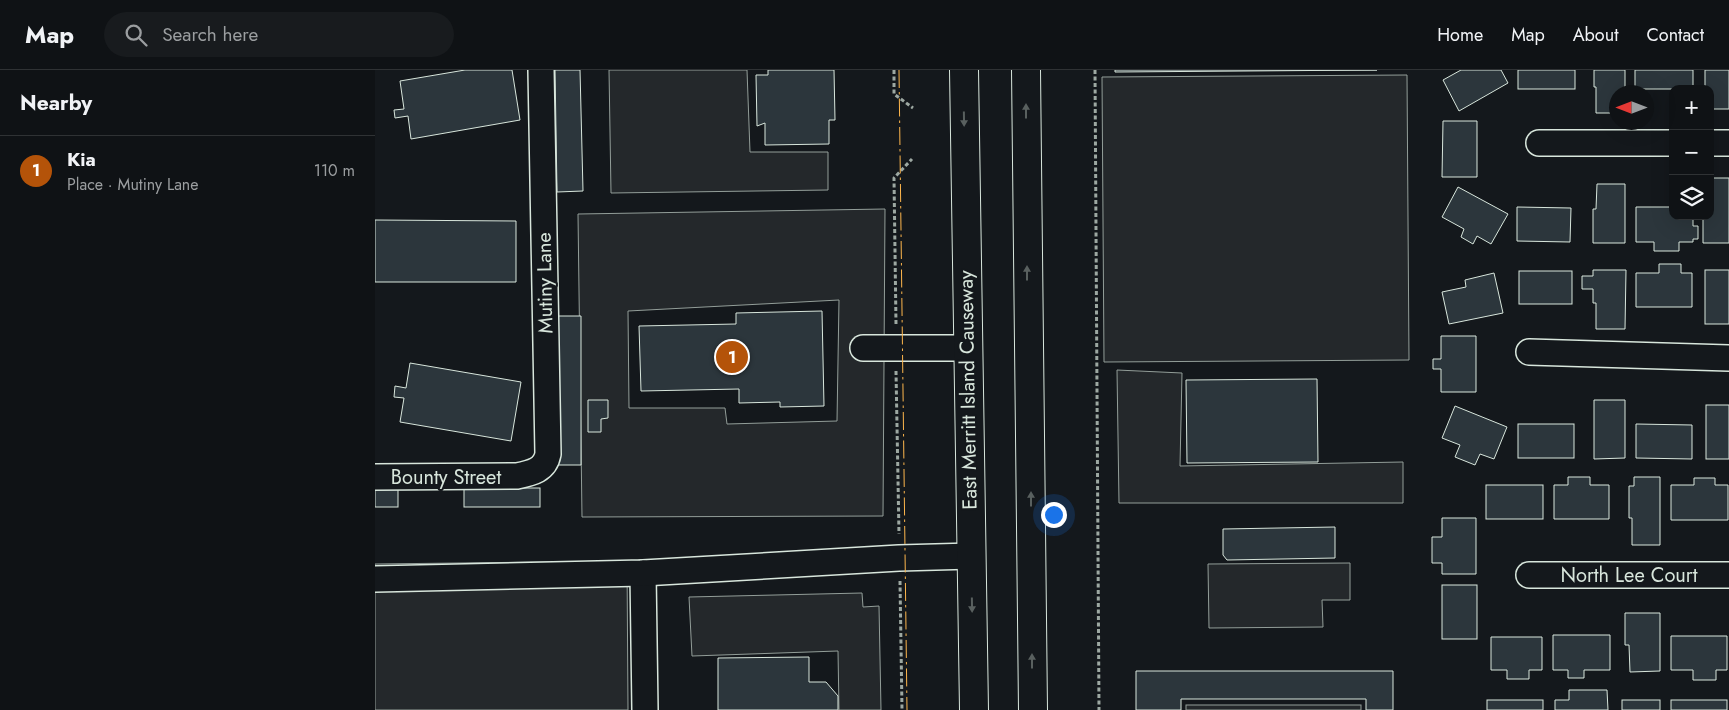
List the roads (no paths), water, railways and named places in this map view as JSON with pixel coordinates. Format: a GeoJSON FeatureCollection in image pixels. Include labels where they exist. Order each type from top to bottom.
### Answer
{"type":"FeatureCollection","features":[{"type":"Feature","properties":{"kind":"main road","name":"East Merritt Island Causeway"},"geometry":{"type":"LineString","coordinates":[[964,70],[974,710]]}},
{"type":"Feature","properties":{"kind":"main road"},"geometry":{"type":"LineString","coordinates":[[1025,70],[1033,710]]}},
{"type":"Feature","properties":{"kind":"street","name":"Mutiny Lane"},"geometry":{"type":"LineString","coordinates":[[517,476],[531,473],[541,468],[547,462],[548,454],[541,70]]}},
{"type":"Feature","properties":{"kind":"street"},"geometry":{"type":"LineString","coordinates":[[1539,143],[1669,143]]}},
{"type":"Feature","properties":{"kind":"street"},"geometry":{"type":"LineString","coordinates":[[1714,143],[1729,143]]}},
{"type":"Feature","properties":{"kind":"street"},"geometry":{"type":"LineString","coordinates":[[863,348],[967,348]]}},
{"type":"Feature","properties":{"kind":"street"},"geometry":{"type":"LineString","coordinates":[[1529,352],[1729,358]]}},
{"type":"Feature","properties":{"kind":"street","name":"Bounty Street"},"geometry":{"type":"LineString","coordinates":[[375,477],[517,476]]}},
{"type":"Feature","properties":{"kind":"street"},"geometry":{"type":"LineString","coordinates":[[375,579],[643,573],[899,558],[971,556]]}},
{"type":"Feature","properties":{"kind":"street"},"geometry":{"type":"LineString","coordinates":[[643,573],[645,710]]}},
{"type":"Feature","properties":{"kind":"street","name":"North Lee Court"},"geometry":{"type":"LineString","coordinates":[[1529,575],[1729,575]]}},
{"type":"Feature","properties":{"kind":"place","name":"Kia"},"geometry":{"type":"Point","coordinates":[732,357]}}]}
